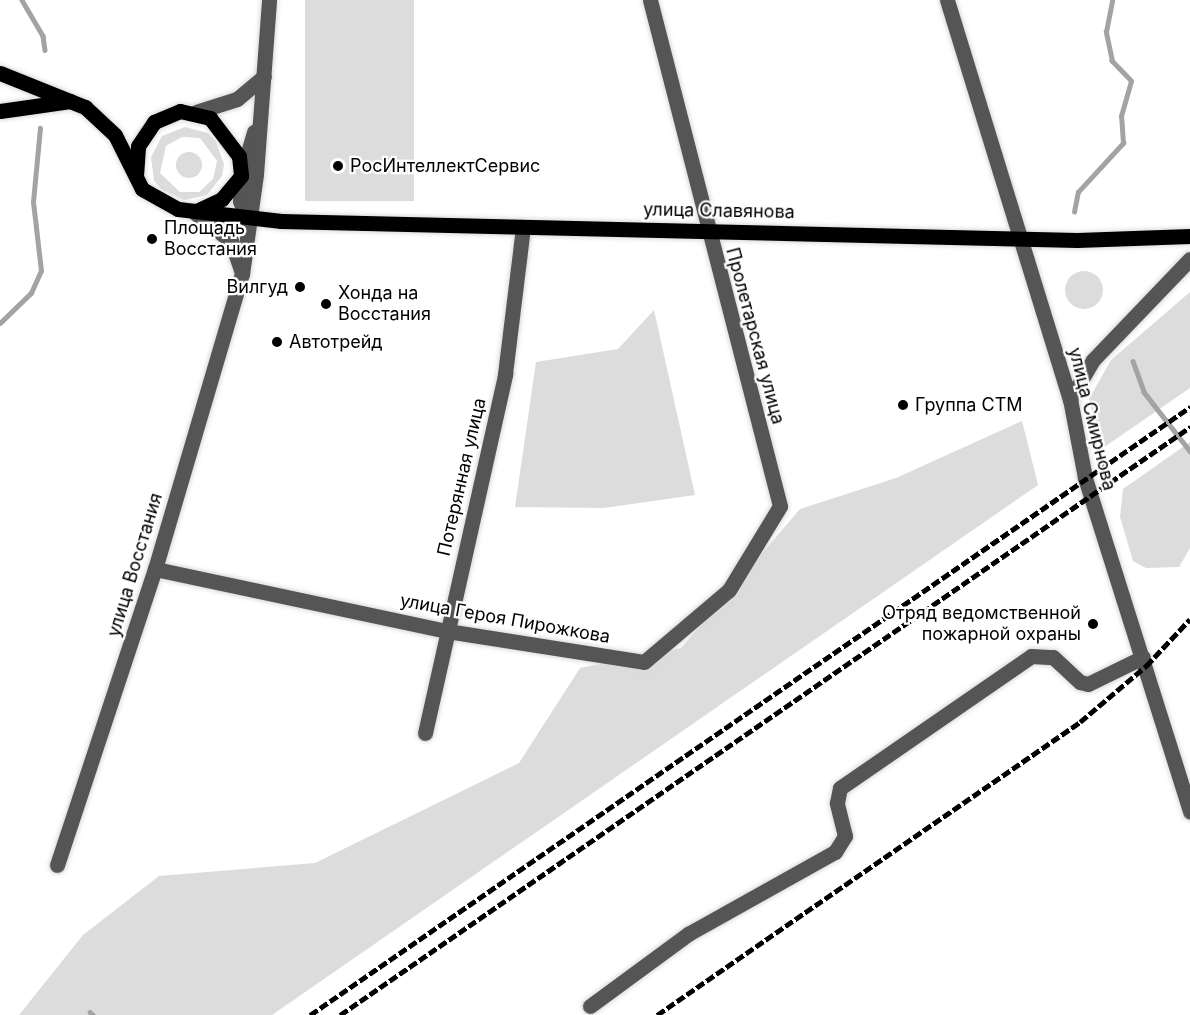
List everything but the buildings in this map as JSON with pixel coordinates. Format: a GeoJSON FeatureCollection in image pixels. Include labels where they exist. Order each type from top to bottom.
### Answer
{"type":"FeatureCollection","features":[{"type":"Feature","properties":{"kind":"main road"},"geometry":{"type":"LineString","coordinates":[[0,65],[21,81]]}},
{"type":"Feature","properties":{"kind":"main road"},"geometry":{"type":"LineString","coordinates":[[0,73],[73,101],[115,135],[135,179],[165,206],[247,219]]}},
{"type":"Feature","properties":{"kind":"main road"},"geometry":{"type":"LineString","coordinates":[[0,111],[73,101]]}},
{"type":"Feature","properties":{"kind":"main road"},"geometry":{"type":"LineString","coordinates":[[135,179],[138,146],[154,122],[166,115],[196,112],[223,128],[239,156],[241,176],[222,199],[194,212]]}},
{"type":"Feature","properties":{"kind":"main road","name":"улица Славянова"},"geometry":{"type":"LineString","coordinates":[[247,219],[1020,239],[1190,236]]}},
{"type":"Feature","properties":{"kind":"street"},"geometry":{"type":"LineString","coordinates":[[247,219],[262,109],[268,0]]}},
{"type":"Feature","properties":{"kind":"street","name":"Пролетарская улица"},"geometry":{"type":"LineString","coordinates":[[650,0],[780,506]]}},
{"type":"Feature","properties":{"kind":"street","name":"улица Смирнова"},"geometry":{"type":"LineString","coordinates":[[947,0],[1070,399],[1085,478],[1190,812]]}},
{"type":"Feature","properties":{"kind":"street"},"geometry":{"type":"LineString","coordinates":[[196,112],[237,99],[265,68]]}},
{"type":"Feature","properties":{"kind":"street"},"geometry":{"type":"LineString","coordinates":[[247,219],[240,201],[241,176],[262,109]]}},
{"type":"Feature","properties":{"kind":"street"},"geometry":{"type":"LineString","coordinates":[[194,212],[231,241],[242,274]]}},
{"type":"Feature","properties":{"kind":"street","name":"улица Восстания"},"geometry":{"type":"LineString","coordinates":[[57,865],[155,569],[242,274],[247,219]]}},
{"type":"Feature","properties":{"kind":"street","name":"Потерянная улица"},"geometry":{"type":"LineString","coordinates":[[424,733],[505,374],[523,226]]}},
{"type":"Feature","properties":{"kind":"street"},"geometry":{"type":"LineString","coordinates":[[1070,399],[1093,360],[1190,259]]}},
{"type":"Feature","properties":{"kind":"street","name":"улица Героя Пирожкова"},"geometry":{"type":"LineString","coordinates":[[155,569],[447,632],[644,662],[729,590],[780,506]]}},
{"type":"Feature","properties":{"kind":"street"},"geometry":{"type":"LineString","coordinates":[[590,1006],[688,934],[835,852],[845,836],[837,803],[840,788],[1032,656],[1053,657],[1088,684],[1143,657]]}},
{"type":"Feature","properties":{"kind":"shaded area"},"geometry":{"type":"Polygon","coordinates":[[[305,0],[414,0],[414,201],[305,201],[305,0]]]}},
{"type":"Feature","properties":{"kind":"shaded area"},"geometry":{"type":"Polygon","coordinates":[[[185,127],[208,133],[216,142],[224,164],[222,176],[207,195],[184,200],[162,190],[154,181],[151,157],[162,136],[185,127]],[[182,137],[166,146],[160,173],[180,192],[199,192],[213,179],[217,161],[200,138],[182,137]]]}},
{"type":"Feature","properties":{"kind":"shaded area"},"geometry":{"type":"Polygon","coordinates":[[[189,152],[198,156],[202,165],[198,174],[189,178],[180,174],[176,165],[180,156],[189,152]]]}},
{"type":"Feature","properties":{"kind":"shaded area"},"geometry":{"type":"Polygon","coordinates":[[[1084,271],[1098,276],[1103,290],[1098,304],[1084,309],[1070,304],[1065,290],[1070,276],[1084,271]]]}},
{"type":"Feature","properties":{"kind":"shaded area"},"geometry":{"type":"Polygon","coordinates":[[[1190,292],[1190,388],[1100,450],[1089,399],[1111,360],[1190,292]]]}},
{"type":"Feature","properties":{"kind":"shaded area"},"geometry":{"type":"Polygon","coordinates":[[[654,310],[695,495],[604,508],[515,507],[536,362],[618,349],[654,310]]]}},
{"type":"Feature","properties":{"kind":"shaded area"},"geometry":{"type":"Polygon","coordinates":[[[1022,421],[1038,485],[272,1015],[19,1015],[83,935],[159,876],[315,863],[519,763],[580,668],[681,648],[800,509],[896,478],[1022,421]]]}},
{"type":"Feature","properties":{"kind":"shaded area"},"geometry":{"type":"Polygon","coordinates":[[[1190,442],[1190,548],[1179,567],[1146,568],[1133,561],[1120,517],[1123,489],[1190,442]]]}},
{"type":"Feature","properties":{"kind":"waterway"},"geometry":{"type":"LineString","coordinates":[[22,0],[43,36],[45,50]]}},
{"type":"Feature","properties":{"kind":"waterway"},"geometry":{"type":"LineString","coordinates":[[1074,212],[1078,192],[1123,143],[1121,116],[1131,81],[1112,61],[1106,32],[1112,0]]}},
{"type":"Feature","properties":{"kind":"waterway"},"geometry":{"type":"LineString","coordinates":[[0,323],[31,293],[41,271],[33,202],[40,128]]}},
{"type":"Feature","properties":{"kind":"waterway"},"geometry":{"type":"LineString","coordinates":[[1133,361],[1144,392],[1190,451]]}},
{"type":"Feature","properties":{"kind":"waterway"},"geometry":{"type":"LineString","coordinates":[[90,1012],[93,1015]]}},
{"type":"Feature","properties":{"kind":"railway"},"geometry":{"type":"LineString","coordinates":[[310,1015],[1190,407]]}},
{"type":"Feature","properties":{"kind":"railway"},"geometry":{"type":"LineString","coordinates":[[340,1015],[1190,427]]}},
{"type":"Feature","properties":{"kind":"railway"},"geometry":{"type":"LineString","coordinates":[[657,1015],[1080,722],[1146,666],[1190,619]]}},
{"type":"Feature","properties":{"kind":"place","name":"РосИнтеллектСервис"},"geometry":{"type":"Point","coordinates":[338,166]}},
{"type":"Feature","properties":{"kind":"place","name":"Площадь Восстания"},"geometry":{"type":"Point","coordinates":[152,239]}},
{"type":"Feature","properties":{"kind":"place","name":"Вилгуд"},"geometry":{"type":"Point","coordinates":[300,287]}},
{"type":"Feature","properties":{"kind":"place","name":"Хонда на Восстания"},"geometry":{"type":"Point","coordinates":[326,304]}},
{"type":"Feature","properties":{"kind":"place","name":"Автотрейд"},"geometry":{"type":"Point","coordinates":[277,342]}},
{"type":"Feature","properties":{"kind":"place","name":"Группа СТМ"},"geometry":{"type":"Point","coordinates":[903,405]}},
{"type":"Feature","properties":{"kind":"place","name":"Отряд ведомственной пожарной охраны"},"geometry":{"type":"Point","coordinates":[1093,624]}}]}
